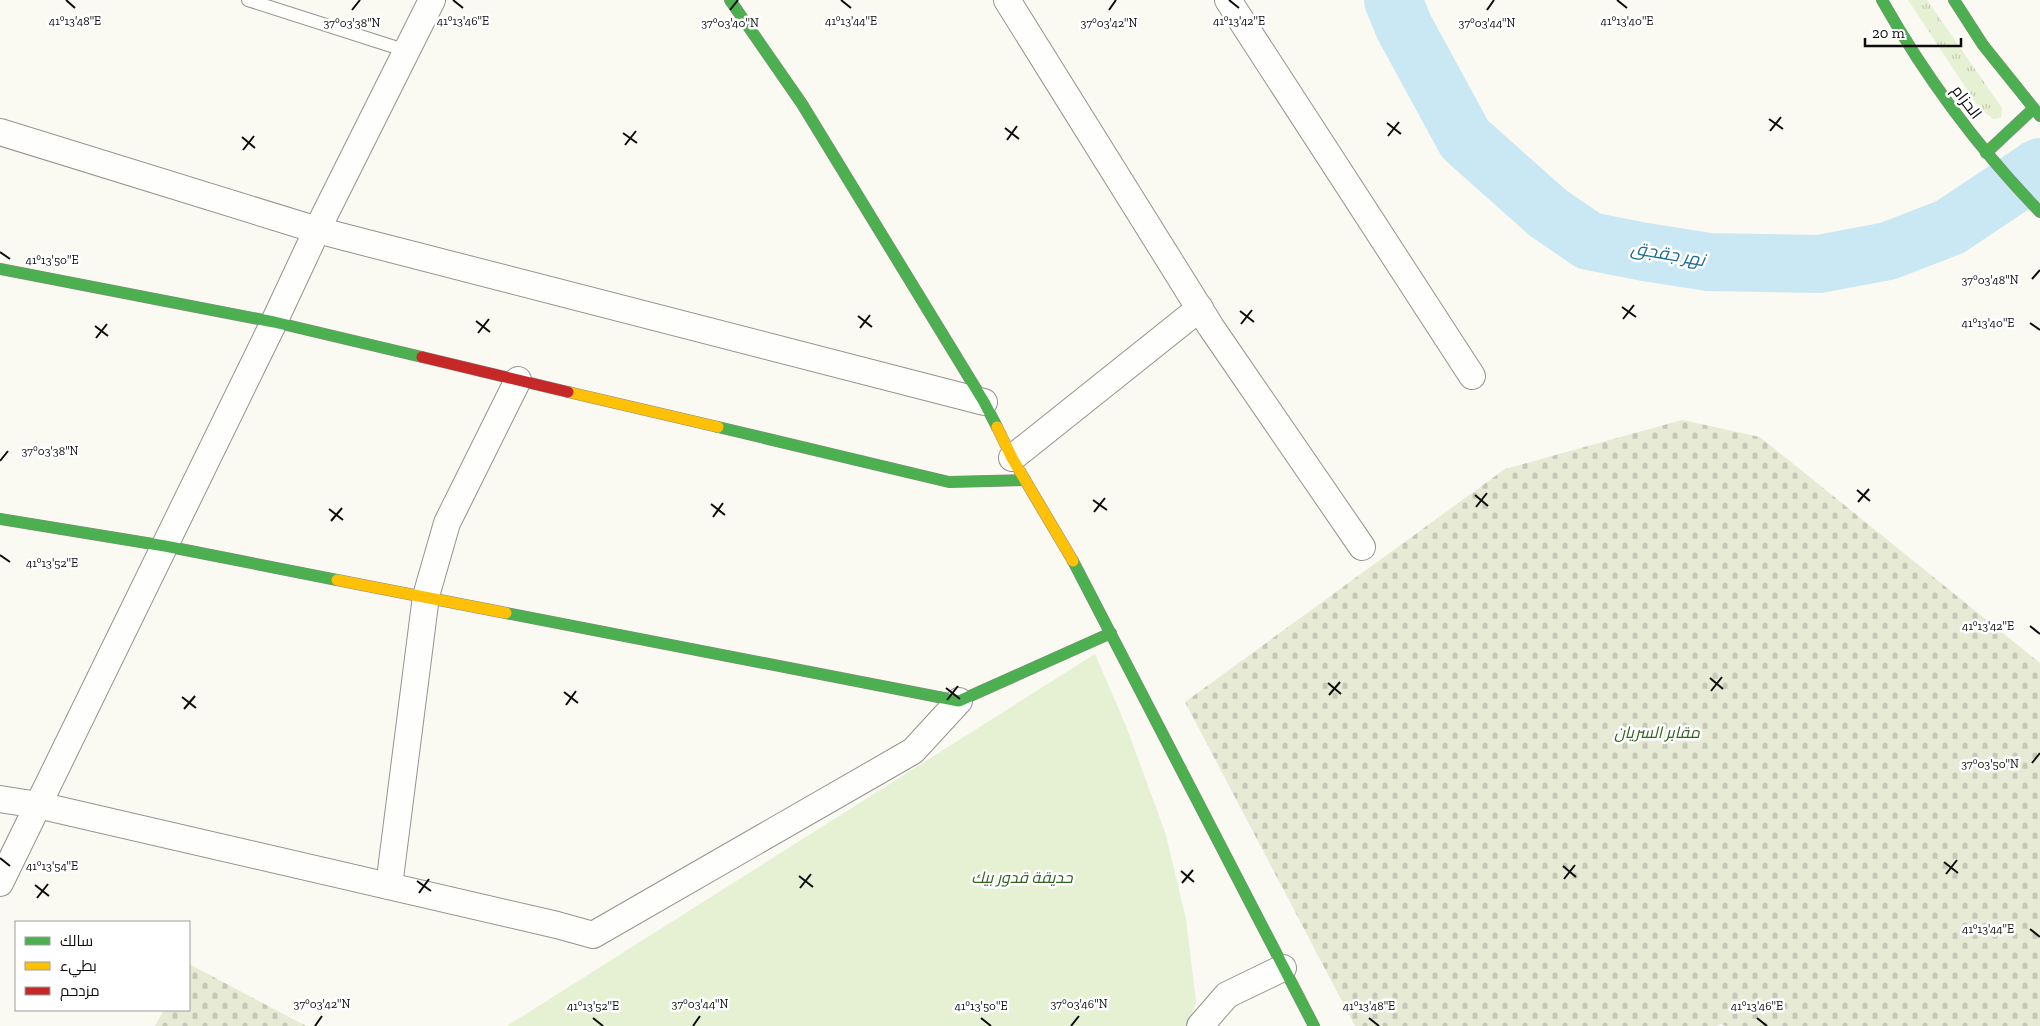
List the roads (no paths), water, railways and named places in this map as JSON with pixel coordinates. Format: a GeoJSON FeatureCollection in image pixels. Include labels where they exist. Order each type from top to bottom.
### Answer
{"type":"FeatureCollection","features":[{"type":"Feature","properties":{"kind":"street"},"geometry":{"type":"LineString","coordinates":[[0,883],[317,230],[432,0]]}},
{"type":"Feature","properties":{"kind":"street"},"geometry":{"type":"LineString","coordinates":[[730,0],[802,104],[984,402],[1019,469],[1074,562],[1314,1026]]}},
{"type":"Feature","properties":{"kind":"street"},"geometry":{"type":"LineString","coordinates":[[1007,0],[1200,308],[1362,548]]}},
{"type":"Feature","properties":{"kind":"street"},"geometry":{"type":"LineString","coordinates":[[1228,0],[1472,376]]}},
{"type":"Feature","properties":{"kind":"street","name":"الحزام"},"geometry":{"type":"LineString","coordinates":[[1882,0],[1937,89],[1986,153],[2040,212]]}},
{"type":"Feature","properties":{"kind":"street"},"geometry":{"type":"LineString","coordinates":[[1954,0],[1983,45],[2037,113],[1986,153]]}},
{"type":"Feature","properties":{"kind":"street"},"geometry":{"type":"LineString","coordinates":[[0,132],[317,230],[984,402]]}},
{"type":"Feature","properties":{"kind":"street"},"geometry":{"type":"LineString","coordinates":[[0,269],[274,322],[949,482],[1019,469],[1200,308]]}},
{"type":"Feature","properties":{"kind":"street"},"geometry":{"type":"LineString","coordinates":[[389,886],[426,596],[447,523],[518,380]]}},
{"type":"Feature","properties":{"kind":"street"},"geometry":{"type":"LineString","coordinates":[[0,519],[165,546],[959,701]]}},
{"type":"Feature","properties":{"kind":"street"},"geometry":{"type":"LineString","coordinates":[[0,799],[38,805],[593,935],[913,751],[959,701],[1110,633]]}},
{"type":"Feature","properties":{"kind":"street"},"geometry":{"type":"LineString","coordinates":[[1200,1026],[1227,995],[1284,968]]}},
{"type":"Feature","properties":{"kind":"lane"},"geometry":{"type":"LineString","coordinates":[[248,0],[408,51]]}},
{"type":"Feature","properties":{"kind":"waterway","name":"نهر جقجق"},"geometry":{"type":"LineString","coordinates":[[1393,0],[1404,27],[1465,139],[1548,213],[1589,241],[1709,262],[1819,264],[1888,251],[1950,227],[2040,167]]}},
{"type":"Feature","properties":{"kind":"park label","name":"مقابر السريان"},"geometry":{"type":"Point","coordinates":[1657,732]}},
{"type":"Feature","properties":{"kind":"park label","name":"حديقة قدور بيك"},"geometry":{"type":"Point","coordinates":[1022,877]}}]}
